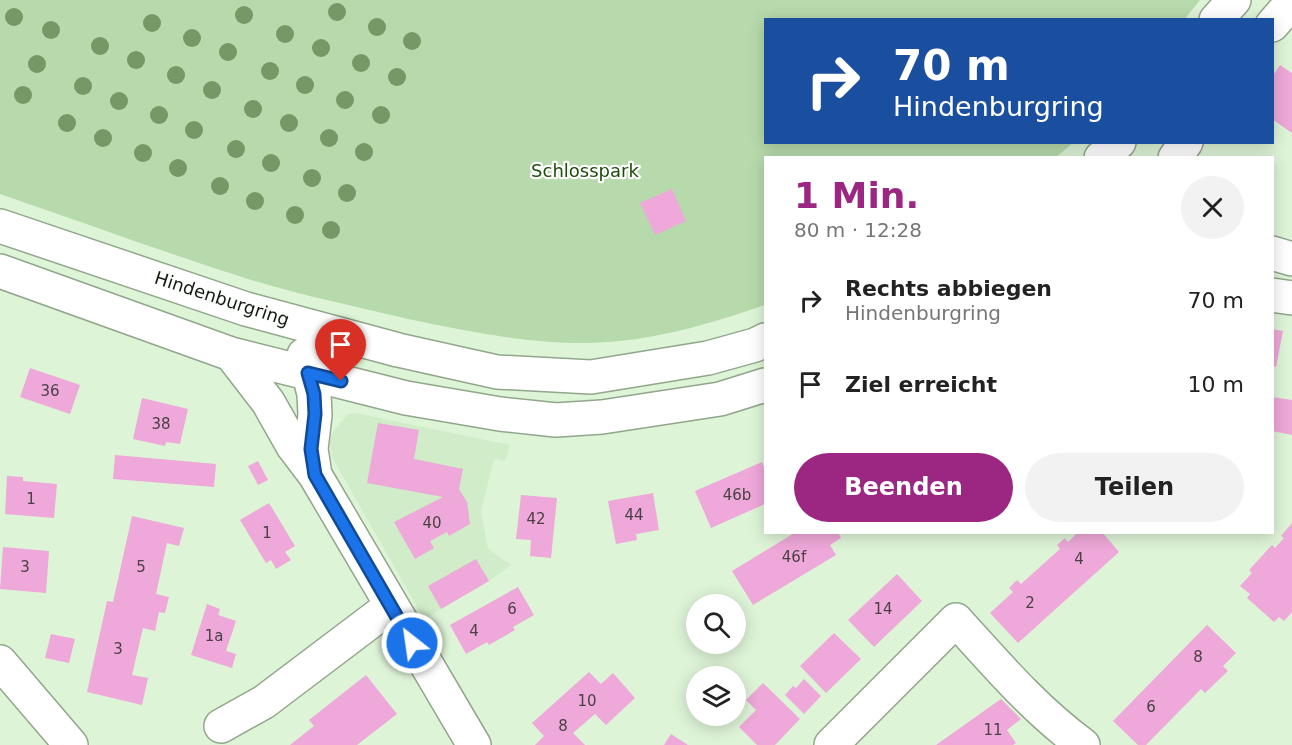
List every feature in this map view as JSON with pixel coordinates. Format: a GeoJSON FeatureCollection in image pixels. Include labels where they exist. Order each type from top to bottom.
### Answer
{"type":"FeatureCollection","features":[{"type":"Feature","properties":{"kind":"street"},"geometry":{"type":"LineString","coordinates":[[1274,23],[1292,2]]}},
{"type":"Feature","properties":{"kind":"street"},"geometry":{"type":"LineString","coordinates":[[1104,156],[1118,144]]}},
{"type":"Feature","properties":{"kind":"street","name":"Hindenburgring"},"geometry":{"type":"LineString","coordinates":[[0,226],[265,314],[497,372],[591,377],[708,358],[764,340]]}},
{"type":"Feature","properties":{"kind":"street"},"geometry":{"type":"LineString","coordinates":[[1274,254],[1292,259]]}},
{"type":"Feature","properties":{"kind":"street"},"geometry":{"type":"LineString","coordinates":[[8,279],[231,354],[406,398],[500,414],[556,420],[602,417],[720,399],[764,385]]}},
{"type":"Feature","properties":{"kind":"street"},"geometry":{"type":"LineString","coordinates":[[1274,294],[1292,298]]}},
{"type":"Feature","properties":{"kind":"street"},"geometry":{"type":"LineString","coordinates":[[265,314],[288,330],[304,355],[314,394],[315,414],[311,449],[315,475]]}},
{"type":"Feature","properties":{"kind":"street"},"geometry":{"type":"LineString","coordinates":[[293,446],[288,426],[289,407],[295,391],[308,373],[330,355],[350,344],[375,343]]}},
{"type":"Feature","properties":{"kind":"street"},"geometry":{"type":"LineString","coordinates":[[231,354],[268,402],[293,446],[315,475],[474,745]]}},
{"type":"Feature","properties":{"kind":"street"},"geometry":{"type":"LineString","coordinates":[[315,414],[339,396],[381,392]]}},
{"type":"Feature","properties":{"kind":"street"},"geometry":{"type":"LineString","coordinates":[[221,726],[264,702],[391,606]]}},
{"type":"Feature","properties":{"kind":"street"},"geometry":{"type":"LineString","coordinates":[[831,745],[956,620],[1032,702],[1062,730],[1083,745]]}},
{"type":"Feature","properties":{"kind":"street"},"geometry":{"type":"LineString","coordinates":[[0,662],[71,745]]}},
{"type":"Feature","properties":{"kind":"shaded area"},"geometry":{"type":"Polygon","coordinates":[[[355,413],[510,445],[505,461],[494,459],[481,511],[488,549],[511,565],[489,581],[424,619],[333,459],[330,443],[332,433],[348,414],[355,413]]]}},
{"type":"Feature","properties":{"kind":"green space","name":"Schlosspark"},"geometry":{"type":"Polygon","coordinates":[[[0,0],[1200,0],[1186,18],[764,18],[764,144],[1072,144],[1057,156],[764,156],[764,305],[656,336],[611,342],[565,343],[520,339],[408,319],[265,284],[0,194],[0,0]]]}},
{"type":"Feature","properties":{"kind":"building"},"geometry":{"type":"Polygon","coordinates":[[[1280,65],[1292,73],[1292,133],[1274,120],[1274,74],[1280,65]]]}},
{"type":"Feature","properties":{"kind":"building"},"geometry":{"type":"Polygon","coordinates":[[[672,189],[686,221],[655,235],[640,203],[672,189]]]}},
{"type":"Feature","properties":{"kind":"building"},"geometry":{"type":"Polygon","coordinates":[[[1274,329],[1283,331],[1276,367],[1274,366],[1274,329]]]}},
{"type":"Feature","properties":{"kind":"building"},"geometry":{"type":"Polygon","coordinates":[[[30,368],[80,385],[70,414],[20,397],[30,368]]]}},
{"type":"Feature","properties":{"kind":"building"},"geometry":{"type":"Polygon","coordinates":[[[1274,397],[1292,400],[1292,435],[1274,431],[1274,397]]]}},
{"type":"Feature","properties":{"kind":"building"},"geometry":{"type":"Polygon","coordinates":[[[142,398],[188,409],[180,444],[166,442],[165,446],[133,439],[142,398]]]}},
{"type":"Feature","properties":{"kind":"building"},"geometry":{"type":"Polygon","coordinates":[[[378,423],[419,430],[414,459],[463,469],[459,489],[467,502],[470,524],[449,536],[447,532],[430,541],[434,548],[415,559],[394,522],[443,497],[367,483],[378,423]]]}},
{"type":"Feature","properties":{"kind":"building"},"geometry":{"type":"Polygon","coordinates":[[[115,455],[216,464],[214,487],[113,479],[115,455]]]}},
{"type":"Feature","properties":{"kind":"building"},"geometry":{"type":"Polygon","coordinates":[[[258,461],[268,480],[258,485],[248,466],[258,461]]]}},
{"type":"Feature","properties":{"kind":"building"},"geometry":{"type":"Polygon","coordinates":[[[762,462],[764,504],[711,528],[695,491],[762,462]]]}},
{"type":"Feature","properties":{"kind":"building"},"geometry":{"type":"Polygon","coordinates":[[[7,476],[23,477],[23,481],[57,484],[54,518],[5,514],[7,476]]]}},
{"type":"Feature","properties":{"kind":"building"},"geometry":{"type":"Polygon","coordinates":[[[653,493],[659,530],[636,534],[637,540],[616,544],[608,501],[653,493]]]}},
{"type":"Feature","properties":{"kind":"building"},"geometry":{"type":"Polygon","coordinates":[[[521,495],[557,498],[551,558],[530,556],[531,540],[516,539],[521,495]]]}},
{"type":"Feature","properties":{"kind":"building"},"geometry":{"type":"Polygon","coordinates":[[[269,503],[295,546],[285,552],[291,560],[276,569],[271,560],[266,563],[240,520],[269,503]]]}},
{"type":"Feature","properties":{"kind":"building"},"geometry":{"type":"Polygon","coordinates":[[[132,516],[184,528],[179,546],[167,543],[156,594],[169,597],[165,613],[159,612],[155,631],[143,628],[132,675],[148,678],[142,705],[87,692],[107,601],[113,602],[132,516]]]}},
{"type":"Feature","properties":{"kind":"building"},"geometry":{"type":"Polygon","coordinates":[[[1292,523],[1292,612],[1284,621],[1279,617],[1274,622],[1247,598],[1250,594],[1240,586],[1252,573],[1249,570],[1272,545],[1275,548],[1284,538],[1281,536],[1292,523]]]}},
{"type":"Feature","properties":{"kind":"building"},"geometry":{"type":"Polygon","coordinates":[[[793,534],[839,534],[841,538],[830,545],[836,555],[753,605],[732,571],[793,534]]]}},
{"type":"Feature","properties":{"kind":"building"},"geometry":{"type":"Polygon","coordinates":[[[1076,534],[1104,534],[1119,552],[1018,643],[990,613],[1013,592],[1009,588],[1017,580],[1021,584],[1060,549],[1057,545],[1065,538],[1068,542],[1076,534]]]}},
{"type":"Feature","properties":{"kind":"building"},"geometry":{"type":"Polygon","coordinates":[[[3,547],[49,551],[46,593],[0,589],[3,547]]]}},
{"type":"Feature","properties":{"kind":"building"},"geometry":{"type":"Polygon","coordinates":[[[476,559],[489,581],[441,609],[428,586],[476,559]]]}},
{"type":"Feature","properties":{"kind":"building"},"geometry":{"type":"Polygon","coordinates":[[[897,574],[922,601],[874,647],[848,620],[897,574]]]}},
{"type":"Feature","properties":{"kind":"building"},"geometry":{"type":"Polygon","coordinates":[[[518,587],[534,615],[513,627],[515,630],[489,645],[487,642],[466,654],[450,625],[518,587]]]}},
{"type":"Feature","properties":{"kind":"building"},"geometry":{"type":"Polygon","coordinates":[[[207,604],[220,609],[218,615],[236,621],[226,651],[236,654],[232,668],[191,655],[207,604]]]}},
{"type":"Feature","properties":{"kind":"building"},"geometry":{"type":"Polygon","coordinates":[[[1207,625],[1236,653],[1223,666],[1228,671],[1205,693],[1201,689],[1146,745],[1138,745],[1113,721],[1207,625]]]}},
{"type":"Feature","properties":{"kind":"building"},"geometry":{"type":"Polygon","coordinates":[[[834,633],[861,659],[826,693],[800,666],[834,633]]]}},
{"type":"Feature","properties":{"kind":"building"},"geometry":{"type":"Polygon","coordinates":[[[51,634],[75,639],[69,663],[45,658],[51,634]]]}},
{"type":"Feature","properties":{"kind":"building"},"geometry":{"type":"Polygon","coordinates":[[[589,672],[601,684],[613,673],[635,698],[606,725],[595,714],[573,733],[585,745],[535,745],[544,736],[532,723],[589,672]]]}},
{"type":"Feature","properties":{"kind":"building"},"geometry":{"type":"Polygon","coordinates":[[[366,675],[397,714],[357,745],[290,745],[314,726],[309,720],[366,675]]]}},
{"type":"Feature","properties":{"kind":"building"},"geometry":{"type":"Polygon","coordinates":[[[804,679],[821,696],[804,714],[785,695],[804,679]]]}},
{"type":"Feature","properties":{"kind":"building"},"geometry":{"type":"Polygon","coordinates":[[[763,683],[800,719],[775,745],[757,745],[739,727],[746,726],[746,720],[756,710],[746,700],[763,683]]]}},
{"type":"Feature","properties":{"kind":"building"},"geometry":{"type":"Polygon","coordinates":[[[1001,699],[1021,719],[1007,730],[1016,743],[1013,745],[936,745],[1001,699]]]}},
{"type":"Feature","properties":{"kind":"building"},"geometry":{"type":"Polygon","coordinates":[[[671,734],[688,745],[664,745],[671,734]]]}},
{"type":"Feature","properties":{"kind":"route"},"geometry":{"type":"LineString","coordinates":[[341,381],[308,373],[314,394],[315,414],[311,449],[315,475],[412,643]]}}]}
